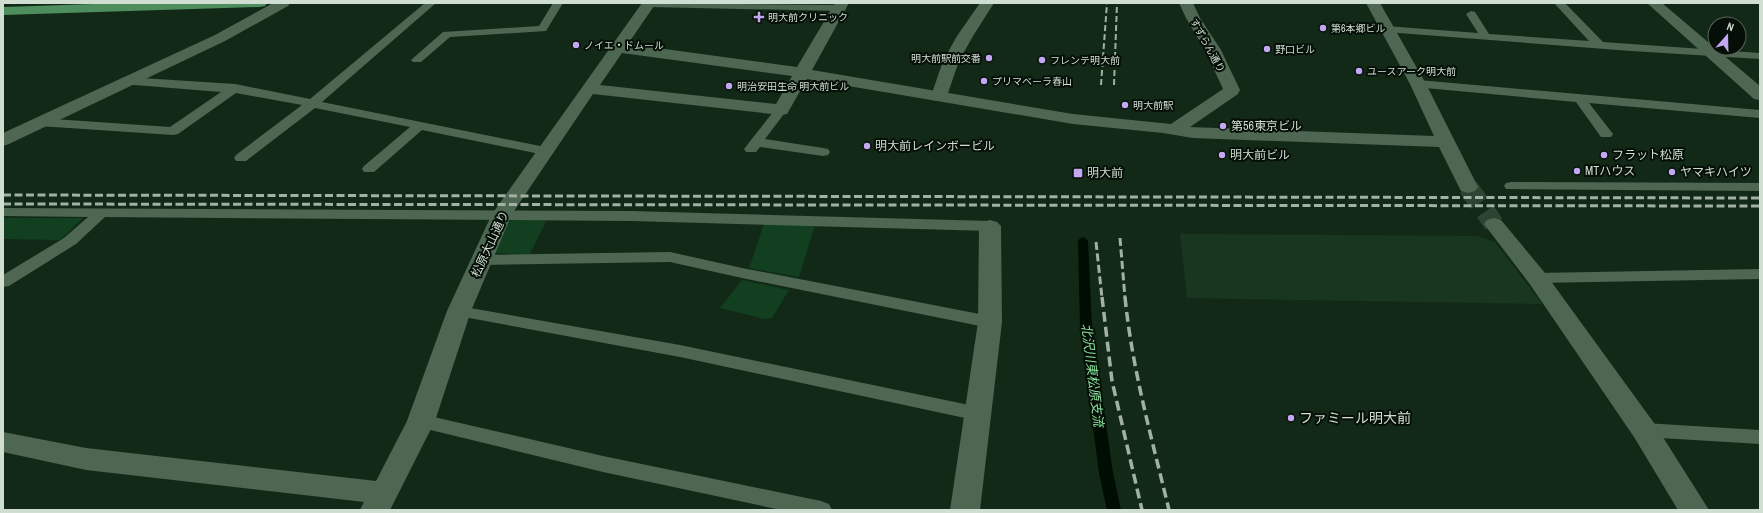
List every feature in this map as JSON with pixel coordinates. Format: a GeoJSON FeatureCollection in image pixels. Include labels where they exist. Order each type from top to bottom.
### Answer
{"type":"FeatureCollection","features":[{"type":"Feature","properties":{"kind":"highway"},"geometry":{"type":"LineString","coordinates":[[3,11],[260,3]]}},
{"type":"Feature","properties":{"kind":"street"},"geometry":{"type":"LineString","coordinates":[[3,140],[220,38],[283,3]]}},
{"type":"Feature","properties":{"kind":"street"},"geometry":{"type":"LineString","coordinates":[[939,96],[951,61],[965,36],[987,3]]}},
{"type":"Feature","properties":{"kind":"street","name":"すずらん通り"},"geometry":{"type":"LineString","coordinates":[[1175,129],[1232,90],[1213,50],[1192,18],[1186,3]]}},
{"type":"Feature","properties":{"kind":"street"},"geometry":{"type":"LineString","coordinates":[[1373,3],[1386,29],[1418,84],[1468,187]]}},
{"type":"Feature","properties":{"kind":"street"},"geometry":{"type":"LineString","coordinates":[[1654,3],[1707,49]]}},
{"type":"Feature","properties":{"kind":"street","name":"松原大山通り"},"geometry":{"type":"LineString","coordinates":[[380,502],[421,421],[459,311],[502,214],[649,4]]}},
{"type":"Feature","properties":{"kind":"street"},"geometry":{"type":"LineString","coordinates":[[589,90],[781,110],[841,5]]}},
{"type":"Feature","properties":{"kind":"street"},"geometry":{"type":"LineString","coordinates":[[618,48],[684,55],[1076,119],[1175,129],[1193,133],[1447,142]]}},
{"type":"Feature","properties":{"kind":"street"},"geometry":{"type":"LineString","coordinates":[[1715,56],[1760,95]]}},
{"type":"Feature","properties":{"kind":"street"},"geometry":{"type":"LineString","coordinates":[[1494,224],[1536,278],[1644,430],[1694,510]]}},
{"type":"Feature","properties":{"kind":"street"},"geometry":{"type":"LineString","coordinates":[[965,510],[979,414],[990,322],[990,226]]}},
{"type":"Feature","properties":{"kind":"street"},"geometry":{"type":"LineString","coordinates":[[3,442],[86,459],[380,502]]}},
{"type":"Feature","properties":{"kind":"lane"},"geometry":{"type":"LineString","coordinates":[[241,158],[312,104],[431,3]]}},
{"type":"Feature","properties":{"kind":"lane"},"geometry":{"type":"LineString","coordinates":[[417,60],[447,34],[542,29],[558,3]]}},
{"type":"Feature","properties":{"kind":"lane"},"geometry":{"type":"LineString","coordinates":[[1559,3],[1599,45]]}},
{"type":"Feature","properties":{"kind":"lane"},"geometry":{"type":"LineString","coordinates":[[649,4],[841,5]]}},
{"type":"Feature","properties":{"kind":"lane"},"geometry":{"type":"LineString","coordinates":[[1471,14],[1486,37]]}},
{"type":"Feature","properties":{"kind":"lane"},"geometry":{"type":"LineString","coordinates":[[1386,29],[1707,53]]}},
{"type":"Feature","properties":{"kind":"lane"},"geometry":{"type":"LineString","coordinates":[[1747,55],[1760,56]]}},
{"type":"Feature","properties":{"kind":"lane"},"geometry":{"type":"LineString","coordinates":[[126,81],[235,88],[545,151]]}},
{"type":"Feature","properties":{"kind":"lane"},"geometry":{"type":"LineString","coordinates":[[1418,84],[1760,114]]}},
{"type":"Feature","properties":{"kind":"lane"},"geometry":{"type":"LineString","coordinates":[[39,122],[173,131],[235,88]]}},
{"type":"Feature","properties":{"kind":"lane"},"geometry":{"type":"LineString","coordinates":[[1580,99],[1606,134]]}},
{"type":"Feature","properties":{"kind":"lane"},"geometry":{"type":"LineString","coordinates":[[781,110],[754,145],[823,152]]}},
{"type":"Feature","properties":{"kind":"lane"},"geometry":{"type":"LineString","coordinates":[[369,169],[419,126]]}},
{"type":"Feature","properties":{"kind":"lane"},"geometry":{"type":"LineString","coordinates":[[1511,186],[1760,187]]}},
{"type":"Feature","properties":{"kind":"lane"},"geometry":{"type":"LineString","coordinates":[[3,212],[502,214],[990,226]]}},
{"type":"Feature","properties":{"kind":"lane"},"geometry":{"type":"LineString","coordinates":[[3,282],[70,240],[102,212]]}},
{"type":"Feature","properties":{"kind":"lane"},"geometry":{"type":"LineString","coordinates":[[482,260],[670,257],[742,273],[990,322]]}},
{"type":"Feature","properties":{"kind":"lane"},"geometry":{"type":"LineString","coordinates":[[1536,278],[1754,274],[1760,286]]}},
{"type":"Feature","properties":{"kind":"lane"},"geometry":{"type":"LineString","coordinates":[[459,311],[680,351],[979,414]]}},
{"type":"Feature","properties":{"kind":"lane"},"geometry":{"type":"LineString","coordinates":[[421,421],[603,464],[821,510]]}},
{"type":"Feature","properties":{"kind":"lane"},"geometry":{"type":"LineString","coordinates":[[1644,430],[1760,437]]}},
{"type":"Feature","properties":{"kind":"shaded area"},"geometry":{"type":"Polygon","coordinates":[[[3,218],[83,218],[60,240],[3,239],[3,218]]]}},
{"type":"Feature","properties":{"kind":"shaded area"},"geometry":{"type":"Polygon","coordinates":[[[547,219],[530,254],[492,253],[506,224],[512,220],[547,219]]]}},
{"type":"Feature","properties":{"kind":"shaded area"},"geometry":{"type":"Polygon","coordinates":[[[764,224],[815,225],[799,277],[749,268],[764,224]]]}},
{"type":"Feature","properties":{"kind":"shaded area"},"geometry":{"type":"Polygon","coordinates":[[[1180,234],[1477,236],[1495,242],[1542,304],[1187,298],[1180,234]]]}},
{"type":"Feature","properties":{"kind":"shaded area"},"geometry":{"type":"Polygon","coordinates":[[[742,280],[789,290],[772,318],[765,319],[720,308],[742,280]]]}},
{"type":"Feature","properties":{"kind":"waterway","name":"北沢川東松原支流"},"geometry":{"type":"LineString","coordinates":[[1083,240],[1086,327],[1106,473],[1114,510]]}},
{"type":"Feature","properties":{"kind":"tunnel"},"geometry":{"type":"LineString","coordinates":[[1468,187],[1494,224]]}},
{"type":"Feature","properties":{"kind":"railway"},"geometry":{"type":"LineString","coordinates":[[1101,85],[1107,3]]}},
{"type":"Feature","properties":{"kind":"railway"},"geometry":{"type":"LineString","coordinates":[[1114,85],[1117,3]]}},
{"type":"Feature","properties":{"kind":"railway"},"geometry":{"type":"LineString","coordinates":[[3,195],[1760,198]]}},
{"type":"Feature","properties":{"kind":"railway"},"geometry":{"type":"LineString","coordinates":[[3,204],[1760,206]]}},
{"type":"Feature","properties":{"kind":"railway"},"geometry":{"type":"LineString","coordinates":[[1120,238],[1125,298]]}},
{"type":"Feature","properties":{"kind":"railway"},"geometry":{"type":"LineString","coordinates":[[1096,242],[1102,298]]}},
{"type":"Feature","properties":{"kind":"railway"},"geometry":{"type":"LineString","coordinates":[[1102,297],[1112,381],[1142,510]]}},
{"type":"Feature","properties":{"kind":"railway"},"geometry":{"type":"LineString","coordinates":[[1125,297],[1132,351],[1149,430],[1169,510]]}},
{"type":"Feature","properties":{"kind":"place","name":"明大前クリニック"},"geometry":{"type":"Point","coordinates":[759,17]}},
{"type":"Feature","properties":{"kind":"place","name":"第6本郷ビル"},"geometry":{"type":"Point","coordinates":[1323,28]}},
{"type":"Feature","properties":{"kind":"place","name":"ノイエ・ドムール"},"geometry":{"type":"Point","coordinates":[576,45]}},
{"type":"Feature","properties":{"kind":"place","name":"野口ビル"},"geometry":{"type":"Point","coordinates":[1267,49]}},
{"type":"Feature","properties":{"kind":"place","name":"明大前駅前交番"},"geometry":{"type":"Point","coordinates":[989,58]}},
{"type":"Feature","properties":{"kind":"place","name":"フレンテ明大前"},"geometry":{"type":"Point","coordinates":[1042,60]}},
{"type":"Feature","properties":{"kind":"place","name":"ユースアーク明大前"},"geometry":{"type":"Point","coordinates":[1359,71]}},
{"type":"Feature","properties":{"kind":"place","name":"プリマベーラ春山"},"geometry":{"type":"Point","coordinates":[984,81]}},
{"type":"Feature","properties":{"kind":"place","name":"明治安田生命 明大前ビル"},"geometry":{"type":"Point","coordinates":[729,86]}},
{"type":"Feature","properties":{"kind":"place","name":"明大前駅"},"geometry":{"type":"Point","coordinates":[1125,105]}},
{"type":"Feature","properties":{"kind":"place","name":"第56東京ビル"},"geometry":{"type":"Point","coordinates":[1223,126]}},
{"type":"Feature","properties":{"kind":"place","name":"明大前レインボービル"},"geometry":{"type":"Point","coordinates":[867,146]}},
{"type":"Feature","properties":{"kind":"place","name":"明大前ビル"},"geometry":{"type":"Point","coordinates":[1222,155]}},
{"type":"Feature","properties":{"kind":"place","name":"フラット松原"},"geometry":{"type":"Point","coordinates":[1604,155]}},
{"type":"Feature","properties":{"kind":"place","name":"MTハウス"},"geometry":{"type":"Point","coordinates":[1577,171]}},
{"type":"Feature","properties":{"kind":"place","name":"ヤマキハイツ"},"geometry":{"type":"Point","coordinates":[1672,172]}},
{"type":"Feature","properties":{"kind":"place","name":"明大前"},"geometry":{"type":"Point","coordinates":[1078,173]}},
{"type":"Feature","properties":{"kind":"place","name":"ファミール明大前"},"geometry":{"type":"Point","coordinates":[1291,418]}}]}
